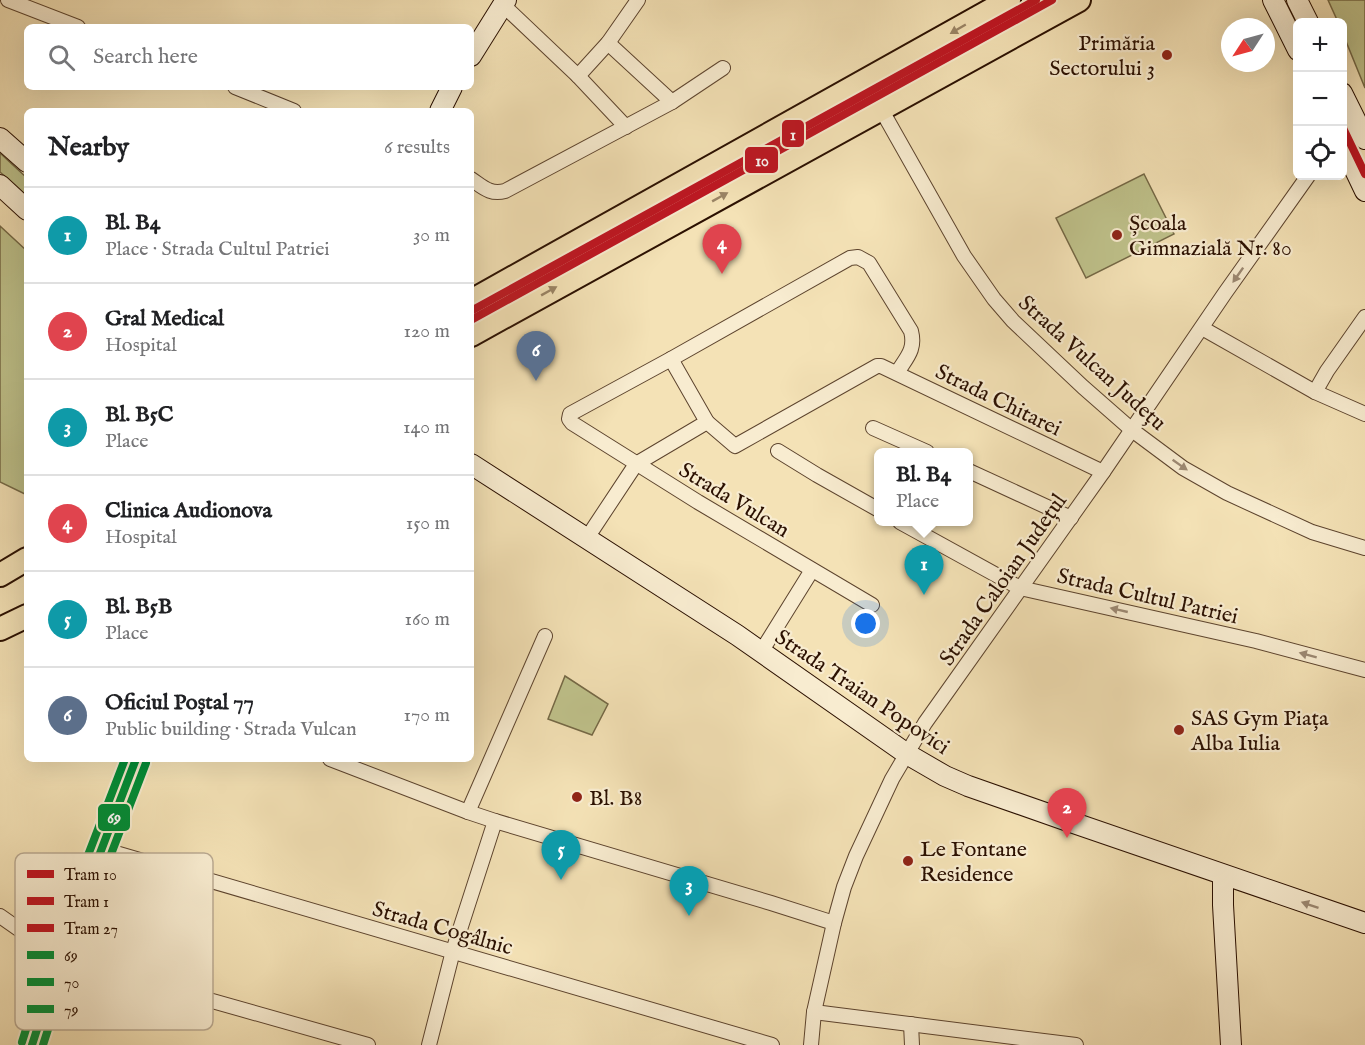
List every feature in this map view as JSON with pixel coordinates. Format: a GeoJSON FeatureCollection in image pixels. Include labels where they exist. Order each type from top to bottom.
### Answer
{"type":"FeatureCollection","features":[{"type":"Feature","properties":{"kind":"main road"},"geometry":{"type":"LineString","coordinates":[[474,299],[1009,0]]}},
{"type":"Feature","properties":{"kind":"main road"},"geometry":{"type":"LineString","coordinates":[[474,333],[1079,0]]}},
{"type":"Feature","properties":{"kind":"main road"},"geometry":{"type":"LineString","coordinates":[[0,575],[24,561]]}},
{"type":"Feature","properties":{"kind":"main road"},"geometry":{"type":"LineString","coordinates":[[0,629],[24,617]]}},
{"type":"Feature","properties":{"kind":"street"},"geometry":{"type":"LineString","coordinates":[[8,0],[70,24]]}},
{"type":"Feature","properties":{"kind":"street"},"geometry":{"type":"LineString","coordinates":[[578,76],[608,43],[638,0]]}},
{"type":"Feature","properties":{"kind":"street"},"geometry":{"type":"LineString","coordinates":[[1273,0],[1293,40]]}},
{"type":"Feature","properties":{"kind":"street"},"geometry":{"type":"LineString","coordinates":[[1297,0],[1306,18]]}},
{"type":"Feature","properties":{"kind":"street"},"geometry":{"type":"LineString","coordinates":[[474,51],[504,2],[626,127]]}},
{"type":"Feature","properties":{"kind":"street"},"geometry":{"type":"LineString","coordinates":[[608,43],[672,102]]}},
{"type":"Feature","properties":{"kind":"street"},"geometry":{"type":"LineString","coordinates":[[474,181],[491,192],[505,191],[672,102],[723,68]]}},
{"type":"Feature","properties":{"kind":"street"},"geometry":{"type":"LineString","coordinates":[[242,90],[287,108]]}},
{"type":"Feature","properties":{"kind":"street"},"geometry":{"type":"LineString","coordinates":[[442,108],[450,90]]}},
{"type":"Feature","properties":{"kind":"street","name":"Strada Vulcan Județu"},"geometry":{"type":"LineString","coordinates":[[880,110],[964,256],[994,299],[1042,350],[1132,430],[1184,468],[1227,493],[1312,532],[1365,548]]}},
{"type":"Feature","properties":{"kind":"street"},"geometry":{"type":"LineString","coordinates":[[1349,126],[1365,139]]}},
{"type":"Feature","properties":{"kind":"street"},"geometry":{"type":"LineString","coordinates":[[0,138],[24,159]]}},
{"type":"Feature","properties":{"kind":"street"},"geometry":{"type":"LineString","coordinates":[[1347,153],[1365,191]]}},
{"type":"Feature","properties":{"kind":"street","name":"Strada Caloian Județul"},"geometry":{"type":"LineString","coordinates":[[811,1045],[814,1012],[844,887],[892,779],[925,723],[1071,518],[1305,180]]}},
{"type":"Feature","properties":{"kind":"street"},"geometry":{"type":"LineString","coordinates":[[0,185],[24,207]]}},
{"type":"Feature","properties":{"kind":"street"},"geometry":{"type":"LineString","coordinates":[[671,359],[850,258],[858,257],[869,263],[911,331],[912,347],[897,373]]}},
{"type":"Feature","properties":{"kind":"street"},"geometry":{"type":"LineString","coordinates":[[1315,392],[1365,317]]}},
{"type":"Feature","properties":{"kind":"street"},"geometry":{"type":"LineString","coordinates":[[1202,328],[1315,392],[1365,414]]}},
{"type":"Feature","properties":{"kind":"street","name":"Strada Vulcan"},"geometry":{"type":"LineString","coordinates":[[872,605],[636,464],[568,419],[570,414],[671,359],[707,422],[735,446],[876,366]]}},
{"type":"Feature","properties":{"kind":"street","name":"Strada Chitarei"},"geometry":{"type":"LineString","coordinates":[[876,366],[897,373],[1103,472]]}},
{"type":"Feature","properties":{"kind":"street","name":"Strada Vulcan"},"geometry":{"type":"LineString","coordinates":[[587,538],[636,464],[707,422]]}},
{"type":"Feature","properties":{"kind":"street"},"geometry":{"type":"LineString","coordinates":[[873,428],[916,448]]}},
{"type":"Feature","properties":{"kind":"street"},"geometry":{"type":"LineString","coordinates":[[778,451],[817,476],[874,507]]}},
{"type":"Feature","properties":{"kind":"street","name":"Strada Traian Popovici"},"geometry":{"type":"LineString","coordinates":[[474,466],[761,652],[907,754],[939,772],[968,786],[1365,923]]}},
{"type":"Feature","properties":{"kind":"street"},"geometry":{"type":"LineString","coordinates":[[973,473],[1071,518]]}},
{"type":"Feature","properties":{"kind":"street","name":"Strada Cultul Patriei"},"geometry":{"type":"LineString","coordinates":[[907,526],[1020,588],[1256,641],[1365,670]]}},
{"type":"Feature","properties":{"kind":"street"},"geometry":{"type":"LineString","coordinates":[[761,652],[812,570]]}},
{"type":"Feature","properties":{"kind":"street"},"geometry":{"type":"LineString","coordinates":[[468,812],[545,636]]}},
{"type":"Feature","properties":{"kind":"street"},"geometry":{"type":"LineString","coordinates":[[100,853],[135,762]]}},
{"type":"Feature","properties":{"kind":"street"},"geometry":{"type":"LineString","coordinates":[[338,762],[495,821],[834,923]]}},
{"type":"Feature","properties":{"kind":"street"},"geometry":{"type":"LineString","coordinates":[[429,1045],[453,951],[495,821]]}},
{"type":"Feature","properties":{"kind":"street","name":"Strada Cogâlnic"},"geometry":{"type":"LineString","coordinates":[[102,849],[116,853]]}},
{"type":"Feature","properties":{"kind":"street"},"geometry":{"type":"LineString","coordinates":[[1223,875],[1231,1045]]}},
{"type":"Feature","properties":{"kind":"street","name":"Strada Cogâlnic"},"geometry":{"type":"LineString","coordinates":[[213,881],[772,1045]]}},
{"type":"Feature","properties":{"kind":"street"},"geometry":{"type":"LineString","coordinates":[[0,916],[15,926]]}},
{"type":"Feature","properties":{"kind":"street"},"geometry":{"type":"LineString","coordinates":[[213,1001],[368,1045]]}},
{"type":"Feature","properties":{"kind":"street"},"geometry":{"type":"LineString","coordinates":[[814,1012],[1076,1045]]}},
{"type":"Feature","properties":{"kind":"street"},"geometry":{"type":"LineString","coordinates":[[911,1024],[912,1045]]}},
{"type":"Feature","properties":{"kind":"street"},"geometry":{"type":"LineString","coordinates":[[32,1045],[37,1030]]}},
{"type":"Feature","properties":{"kind":"green space"},"geometry":{"type":"Polygon","coordinates":[[[1328,0],[1365,0],[1365,88],[1347,44],[1347,18],[1336,18],[1328,0]]]}},
{"type":"Feature","properties":{"kind":"green space"},"geometry":{"type":"Polygon","coordinates":[[[0,153],[24,175],[24,194],[0,172],[0,153]]]}},
{"type":"Feature","properties":{"kind":"green space"},"geometry":{"type":"Polygon","coordinates":[[[1144,174],[1174,234],[1086,278],[1056,218],[1144,174]]]}},
{"type":"Feature","properties":{"kind":"green space"},"geometry":{"type":"Polygon","coordinates":[[[0,226],[24,248],[24,494],[0,482],[0,226]]]}},
{"type":"Feature","properties":{"kind":"green space"},"geometry":{"type":"Polygon","coordinates":[[[565,676],[608,704],[592,735],[548,719],[565,676]]]}},
{"type":"Feature","properties":{"kind":"tram line","name":"1"},"geometry":{"type":"LineString","coordinates":[[474,309],[1036,0]]}},
{"type":"Feature","properties":{"kind":"tram line","name":"10"},"geometry":{"type":"LineString","coordinates":[[474,318],[1052,0]]}},
{"type":"Feature","properties":{"kind":"tram line","name":"27"},"geometry":{"type":"LineString","coordinates":[[1347,136],[1365,174]]}},
{"type":"Feature","properties":{"kind":"transit line","name":"79"},"geometry":{"type":"LineString","coordinates":[[89,853],[124,762]]}},
{"type":"Feature","properties":{"kind":"transit line","name":"69"},"geometry":{"type":"LineString","coordinates":[[100,853],[135,762]]}},
{"type":"Feature","properties":{"kind":"transit line","name":"70"},"geometry":{"type":"LineString","coordinates":[[111,853],[146,763]]}},
{"type":"Feature","properties":{"kind":"transit line","name":"79"},"geometry":{"type":"LineString","coordinates":[[22,1042],[26,1030]]}},
{"type":"Feature","properties":{"kind":"transit line","name":"69"},"geometry":{"type":"LineString","coordinates":[[32,1045],[37,1030]]}},
{"type":"Feature","properties":{"kind":"transit line","name":"70"},"geometry":{"type":"LineString","coordinates":[[43,1045],[48,1030]]}},
{"type":"Feature","properties":{"kind":"place","name":"Primăria Sectorului 3"},"geometry":{"type":"Point","coordinates":[1167,55]}},
{"type":"Feature","properties":{"kind":"place","name":"Școala Gimnazială Nr. 80"},"geometry":{"type":"Point","coordinates":[1117,235]}},
{"type":"Feature","properties":{"kind":"place","name":"Clinica Audionova"},"geometry":{"type":"Point","coordinates":[722,274]}},
{"type":"Feature","properties":{"kind":"place","name":"Oficiul Poștal 77"},"geometry":{"type":"Point","coordinates":[536,381]}},
{"type":"Feature","properties":{"kind":"place","name":"Bl. B4"},"geometry":{"type":"Point","coordinates":[924,595]}},
{"type":"Feature","properties":{"kind":"place","name":"SAS Gym Piața Alba Iulia"},"geometry":{"type":"Point","coordinates":[1179,730]}},
{"type":"Feature","properties":{"kind":"place","name":"Bl. B8"},"geometry":{"type":"Point","coordinates":[577,797]}},
{"type":"Feature","properties":{"kind":"place","name":"Gral Medical"},"geometry":{"type":"Point","coordinates":[1067,838]}},
{"type":"Feature","properties":{"kind":"place","name":"Le Fontane Residence"},"geometry":{"type":"Point","coordinates":[908,861]}},
{"type":"Feature","properties":{"kind":"place","name":"Bl. B5B"},"geometry":{"type":"Point","coordinates":[561,880]}},
{"type":"Feature","properties":{"kind":"place","name":"Bl. B5C"},"geometry":{"type":"Point","coordinates":[689,916]}}]}
